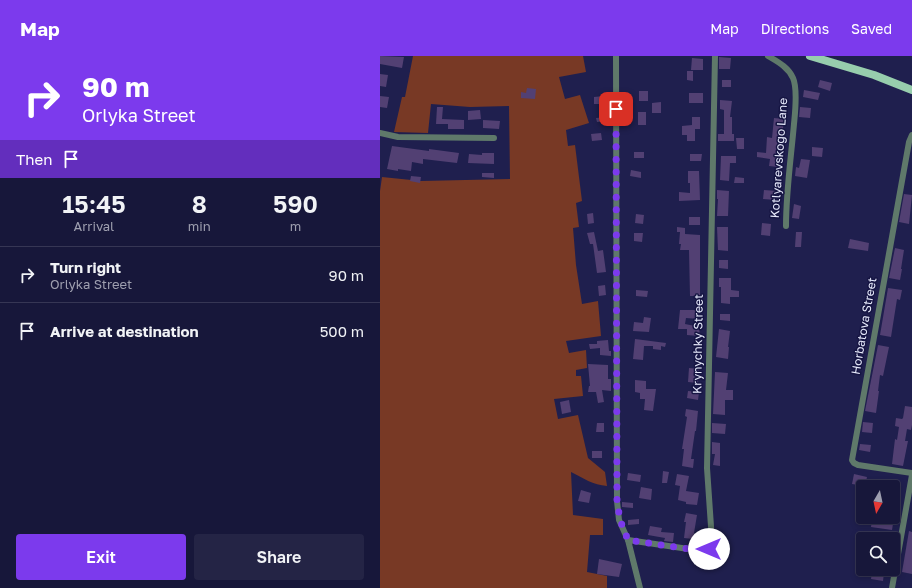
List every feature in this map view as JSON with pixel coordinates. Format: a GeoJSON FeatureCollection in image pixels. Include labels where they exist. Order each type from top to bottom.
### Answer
{"type":"FeatureCollection","features":[{"type":"Feature","properties":{"kind":"main road"},"geometry":{"type":"LineString","coordinates":[[810,56],[874,75],[912,90]]}},
{"type":"Feature","properties":{"kind":"street"},"geometry":{"type":"LineString","coordinates":[[616,56],[617,501],[620,520],[628,540],[640,588]]}},
{"type":"Feature","properties":{"kind":"street","name":"Krynychky Street"},"geometry":{"type":"LineString","coordinates":[[628,540],[702,551],[709,549],[712,541],[707,468],[715,56]]}},
{"type":"Feature","properties":{"kind":"street","name":"Kotlyarevskogo Lane"},"geometry":{"type":"LineString","coordinates":[[768,56],[785,67],[794,79],[796,101],[786,202],[786,226]]}},
{"type":"Feature","properties":{"kind":"street"},"geometry":{"type":"LineString","coordinates":[[380,133],[398,136],[494,138]]}},
{"type":"Feature","properties":{"kind":"street","name":"Horbatova Street"},"geometry":{"type":"LineString","coordinates":[[912,135],[909,142],[852,460],[858,465],[912,474]]}},
{"type":"Feature","properties":{"kind":"street"},"geometry":{"type":"LineString","coordinates":[[892,588],[912,474]]}},
{"type":"Feature","properties":{"kind":"shaded area"},"geometry":{"type":"Polygon","coordinates":[[[413,56],[583,56],[586,72],[559,77],[565,99],[580,95],[589,123],[566,130],[568,146],[575,145],[582,201],[576,203],[579,227],[573,228],[576,265],[582,304],[598,301],[601,336],[566,341],[569,353],[586,350],[587,368],[576,370],[576,376],[581,376],[583,396],[554,399],[558,419],[578,415],[588,458],[605,472],[607,486],[593,483],[571,472],[573,515],[603,519],[603,535],[590,535],[587,572],[607,576],[607,588],[380,588],[380,191],[382,177],[421,181],[510,179],[509,106],[470,107],[431,104],[428,133],[394,132],[402,97],[405,97],[413,56]]]}},
{"type":"Feature","properties":{"kind":"building"},"geometry":{"type":"Polygon","coordinates":[[[380,56],[404,57],[402,68],[380,64],[380,56]]]}},
{"type":"Feature","properties":{"kind":"building"},"geometry":{"type":"Polygon","coordinates":[[[719,57],[731,58],[730,69],[719,69],[719,57]]]}},
{"type":"Feature","properties":{"kind":"building"},"geometry":{"type":"Polygon","coordinates":[[[692,58],[703,59],[703,70],[691,70],[692,58]]]}},
{"type":"Feature","properties":{"kind":"building"},"geometry":{"type":"Polygon","coordinates":[[[687,71],[693,71],[693,81],[687,80],[687,71]]]}},
{"type":"Feature","properties":{"kind":"building"},"geometry":{"type":"Polygon","coordinates":[[[380,74],[388,75],[386,87],[380,86],[380,74]]]}},
{"type":"Feature","properties":{"kind":"building"},"geometry":{"type":"Polygon","coordinates":[[[722,80],[731,80],[731,87],[722,87],[722,80]]]}},
{"type":"Feature","properties":{"kind":"building"},"geometry":{"type":"Polygon","coordinates":[[[820,80],[832,83],[830,91],[818,87],[820,80]]]}},
{"type":"Feature","properties":{"kind":"building"},"geometry":{"type":"Polygon","coordinates":[[[527,88],[536,89],[535,99],[521,98],[521,92],[526,93],[527,88]]]}},
{"type":"Feature","properties":{"kind":"building"},"geometry":{"type":"Polygon","coordinates":[[[804,90],[820,93],[818,100],[803,97],[804,90]]]}},
{"type":"Feature","properties":{"kind":"building"},"geometry":{"type":"Polygon","coordinates":[[[639,91],[648,91],[648,101],[639,101],[639,91]]]}},
{"type":"Feature","properties":{"kind":"building"},"geometry":{"type":"Polygon","coordinates":[[[689,93],[703,93],[703,103],[689,103],[689,93]]]}},
{"type":"Feature","properties":{"kind":"building"},"geometry":{"type":"Polygon","coordinates":[[[380,96],[389,97],[387,108],[380,107],[380,96]]]}},
{"type":"Feature","properties":{"kind":"building"},"geometry":{"type":"Polygon","coordinates":[[[604,96],[605,104],[594,104],[594,97],[604,96]]]}},
{"type":"Feature","properties":{"kind":"building"},"geometry":{"type":"Polygon","coordinates":[[[720,100],[732,101],[730,117],[732,117],[732,134],[734,134],[734,141],[718,141],[718,134],[724,134],[724,110],[720,109],[720,100]]]}},
{"type":"Feature","properties":{"kind":"building"},"geometry":{"type":"Polygon","coordinates":[[[661,102],[661,113],[652,113],[652,103],[661,102]]]}},
{"type":"Feature","properties":{"kind":"building"},"geometry":{"type":"Polygon","coordinates":[[[437,107],[443,107],[442,119],[464,120],[464,129],[448,129],[448,124],[436,124],[437,107]]]}},
{"type":"Feature","properties":{"kind":"building"},"geometry":{"type":"Polygon","coordinates":[[[800,107],[811,108],[810,118],[799,117],[800,107]]]}},
{"type":"Feature","properties":{"kind":"building"},"geometry":{"type":"Polygon","coordinates":[[[480,110],[481,119],[468,120],[468,111],[480,110]]]}},
{"type":"Feature","properties":{"kind":"building"},"geometry":{"type":"Polygon","coordinates":[[[638,112],[646,112],[646,125],[638,125],[638,112]]]}},
{"type":"Feature","properties":{"kind":"building"},"geometry":{"type":"Polygon","coordinates":[[[608,117],[608,121],[597,122],[596,118],[608,117]]]}},
{"type":"Feature","properties":{"kind":"building"},"geometry":{"type":"Polygon","coordinates":[[[692,117],[700,117],[700,129],[695,129],[695,141],[687,141],[687,135],[682,135],[682,126],[692,125],[692,117]]]}},
{"type":"Feature","properties":{"kind":"building"},"geometry":{"type":"Polygon","coordinates":[[[774,118],[784,119],[779,167],[769,166],[770,159],[757,157],[757,152],[766,153],[767,137],[772,138],[774,118]]]}},
{"type":"Feature","properties":{"kind":"building"},"geometry":{"type":"Polygon","coordinates":[[[483,120],[500,121],[499,129],[483,128],[483,120]]]}},
{"type":"Feature","properties":{"kind":"building"},"geometry":{"type":"Polygon","coordinates":[[[601,133],[602,140],[592,141],[591,134],[601,133]]]}},
{"type":"Feature","properties":{"kind":"building"},"geometry":{"type":"Polygon","coordinates":[[[736,138],[744,138],[744,149],[737,149],[736,138]]]}},
{"type":"Feature","properties":{"kind":"building"},"geometry":{"type":"Polygon","coordinates":[[[392,146],[459,153],[457,163],[423,159],[423,164],[412,162],[411,171],[398,169],[398,171],[387,169],[392,146]]]}},
{"type":"Feature","properties":{"kind":"building"},"geometry":{"type":"Polygon","coordinates":[[[812,147],[823,148],[822,157],[812,156],[812,147]]]}},
{"type":"Feature","properties":{"kind":"building"},"geometry":{"type":"Polygon","coordinates":[[[634,152],[644,152],[644,158],[634,158],[634,152]]]}},
{"type":"Feature","properties":{"kind":"building"},"geometry":{"type":"Polygon","coordinates":[[[482,153],[494,153],[494,164],[468,163],[469,154],[482,155],[482,153]]]}},
{"type":"Feature","properties":{"kind":"building"},"geometry":{"type":"Polygon","coordinates":[[[690,154],[702,154],[701,161],[690,161],[690,154]]]}},
{"type":"Feature","properties":{"kind":"building"},"geometry":{"type":"Polygon","coordinates":[[[721,156],[736,156],[736,163],[730,163],[729,181],[720,180],[721,156]]]}},
{"type":"Feature","properties":{"kind":"building"},"geometry":{"type":"Polygon","coordinates":[[[801,159],[810,160],[807,178],[795,176],[796,167],[799,168],[801,159]]]}},
{"type":"Feature","properties":{"kind":"building"},"geometry":{"type":"Polygon","coordinates":[[[631,170],[641,172],[641,178],[630,176],[631,170]]]}},
{"type":"Feature","properties":{"kind":"building"},"geometry":{"type":"Polygon","coordinates":[[[688,171],[699,171],[700,200],[679,201],[679,192],[690,193],[688,171]]]}},
{"type":"Feature","properties":{"kind":"building"},"geometry":{"type":"Polygon","coordinates":[[[482,173],[494,173],[494,178],[482,177],[482,173]]]}},
{"type":"Feature","properties":{"kind":"building"},"geometry":{"type":"Polygon","coordinates":[[[411,176],[421,177],[420,183],[410,181],[411,176]]]}},
{"type":"Feature","properties":{"kind":"building"},"geometry":{"type":"Polygon","coordinates":[[[735,177],[744,178],[744,183],[734,183],[735,177]]]}},
{"type":"Feature","properties":{"kind":"building"},"geometry":{"type":"Polygon","coordinates":[[[717,190],[729,191],[728,216],[717,216],[717,190]]]}},
{"type":"Feature","properties":{"kind":"building"},"geometry":{"type":"Polygon","coordinates":[[[764,190],[777,191],[776,200],[763,199],[764,190]]]}},
{"type":"Feature","properties":{"kind":"building"},"geometry":{"type":"Polygon","coordinates":[[[904,194],[912,195],[909,224],[899,222],[904,194]]]}},
{"type":"Feature","properties":{"kind":"building"},"geometry":{"type":"Polygon","coordinates":[[[794,204],[801,206],[799,219],[792,218],[794,204]]]}},
{"type":"Feature","properties":{"kind":"building"},"geometry":{"type":"Polygon","coordinates":[[[593,213],[594,223],[588,224],[587,214],[593,213]]]}},
{"type":"Feature","properties":{"kind":"building"},"geometry":{"type":"Polygon","coordinates":[[[636,214],[644,215],[643,224],[635,223],[636,214]]]}},
{"type":"Feature","properties":{"kind":"building"},"geometry":{"type":"Polygon","coordinates":[[[689,217],[700,217],[700,225],[689,225],[689,217]]]}},
{"type":"Feature","properties":{"kind":"building"},"geometry":{"type":"Polygon","coordinates":[[[762,223],[771,224],[770,236],[761,235],[762,223]]]}},
{"type":"Feature","properties":{"kind":"building"},"geometry":{"type":"Polygon","coordinates":[[[677,227],[685,228],[685,234],[700,235],[700,296],[690,296],[689,250],[680,250],[680,232],[677,232],[677,227]]]}},
{"type":"Feature","properties":{"kind":"building"},"geometry":{"type":"Polygon","coordinates":[[[717,227],[728,227],[728,251],[718,250],[717,227]]]}},
{"type":"Feature","properties":{"kind":"building"},"geometry":{"type":"Polygon","coordinates":[[[594,232],[598,251],[603,250],[606,272],[597,273],[593,244],[590,244],[587,233],[594,232]]]}},
{"type":"Feature","properties":{"kind":"building"},"geometry":{"type":"Polygon","coordinates":[[[796,232],[802,232],[801,247],[795,247],[796,232]]]}},
{"type":"Feature","properties":{"kind":"building"},"geometry":{"type":"Polygon","coordinates":[[[634,233],[643,233],[642,242],[634,241],[634,233]]]}},
{"type":"Feature","properties":{"kind":"building"},"geometry":{"type":"Polygon","coordinates":[[[850,239],[869,243],[868,251],[848,248],[850,239]]]}},
{"type":"Feature","properties":{"kind":"building"},"geometry":{"type":"Polygon","coordinates":[[[895,248],[904,250],[900,280],[889,278],[895,248]]]}},
{"type":"Feature","properties":{"kind":"building"},"geometry":{"type":"Polygon","coordinates":[[[719,260],[728,260],[728,269],[719,268],[719,260]]]}},
{"type":"Feature","properties":{"kind":"building"},"geometry":{"type":"Polygon","coordinates":[[[719,278],[731,278],[731,290],[739,291],[739,297],[730,297],[730,304],[721,303],[721,287],[719,287],[719,278]]]}},
{"type":"Feature","properties":{"kind":"building"},"geometry":{"type":"Polygon","coordinates":[[[605,285],[606,295],[599,296],[598,286],[605,285]]]}},
{"type":"Feature","properties":{"kind":"building"},"geometry":{"type":"Polygon","coordinates":[[[888,288],[902,290],[900,300],[897,299],[891,337],[880,335],[888,288]]]}},
{"type":"Feature","properties":{"kind":"building"},"geometry":{"type":"Polygon","coordinates":[[[636,290],[648,291],[647,297],[636,296],[636,290]]]}},
{"type":"Feature","properties":{"kind":"building"},"geometry":{"type":"Polygon","coordinates":[[[680,310],[699,310],[699,319],[686,318],[685,324],[700,327],[699,336],[687,335],[687,329],[678,329],[680,310]]]}},
{"type":"Feature","properties":{"kind":"building"},"geometry":{"type":"Polygon","coordinates":[[[720,314],[730,314],[730,321],[720,320],[720,314]]]}},
{"type":"Feature","properties":{"kind":"building"},"geometry":{"type":"Polygon","coordinates":[[[644,317],[651,318],[649,332],[633,331],[634,322],[643,323],[644,317]]]}},
{"type":"Feature","properties":{"kind":"building"},"geometry":{"type":"Polygon","coordinates":[[[719,329],[730,331],[728,359],[716,357],[719,329]]]}},
{"type":"Feature","properties":{"kind":"building"},"geometry":{"type":"Polygon","coordinates":[[[635,339],[666,343],[665,347],[661,346],[661,350],[653,349],[653,346],[644,346],[643,360],[633,359],[635,339]]]}},
{"type":"Feature","properties":{"kind":"building"},"geometry":{"type":"Polygon","coordinates":[[[608,340],[611,356],[600,355],[600,348],[590,349],[589,344],[597,344],[597,341],[608,340]]]}},
{"type":"Feature","properties":{"kind":"building"},"geometry":{"type":"Polygon","coordinates":[[[878,345],[889,347],[883,376],[880,375],[876,413],[865,411],[878,345]]]}},
{"type":"Feature","properties":{"kind":"building"},"geometry":{"type":"Polygon","coordinates":[[[588,364],[608,365],[608,379],[611,379],[611,391],[602,390],[604,402],[598,403],[596,392],[588,392],[590,386],[588,364]]]}},
{"type":"Feature","properties":{"kind":"building"},"geometry":{"type":"Polygon","coordinates":[[[689,368],[699,369],[698,383],[688,382],[689,368]]]}},
{"type":"Feature","properties":{"kind":"building"},"geometry":{"type":"Polygon","coordinates":[[[715,372],[728,373],[726,390],[733,390],[733,400],[725,400],[725,415],[713,414],[715,372]]]}},
{"type":"Feature","properties":{"kind":"building"},"geometry":{"type":"Polygon","coordinates":[[[635,380],[646,381],[646,389],[656,389],[653,411],[644,410],[645,399],[640,399],[640,393],[635,392],[635,380]]]}},
{"type":"Feature","properties":{"kind":"building"},"geometry":{"type":"Polygon","coordinates":[[[688,391],[699,392],[698,400],[687,398],[688,391]]]}},
{"type":"Feature","properties":{"kind":"building"},"geometry":{"type":"Polygon","coordinates":[[[569,400],[571,412],[562,414],[560,402],[569,400]]]}},
{"type":"Feature","properties":{"kind":"building"},"geometry":{"type":"Polygon","coordinates":[[[905,406],[912,407],[912,425],[911,430],[907,429],[905,441],[908,441],[903,466],[892,464],[895,439],[897,440],[899,427],[895,426],[896,418],[903,418],[905,406]]]}},
{"type":"Feature","properties":{"kind":"building"},"geometry":{"type":"Polygon","coordinates":[[[686,409],[698,411],[691,459],[694,459],[693,468],[682,466],[684,449],[682,449],[687,417],[685,416],[686,409]]]}},
{"type":"Feature","properties":{"kind":"building"},"geometry":{"type":"Polygon","coordinates":[[[863,422],[873,423],[872,433],[862,432],[863,422]]]}},
{"type":"Feature","properties":{"kind":"building"},"geometry":{"type":"Polygon","coordinates":[[[597,423],[604,423],[604,432],[596,432],[597,423]]]}},
{"type":"Feature","properties":{"kind":"building"},"geometry":{"type":"Polygon","coordinates":[[[712,423],[726,424],[725,434],[712,433],[712,423]]]}},
{"type":"Feature","properties":{"kind":"building"},"geometry":{"type":"Polygon","coordinates":[[[712,442],[720,443],[720,466],[713,465],[715,454],[712,454],[712,442]]]}},
{"type":"Feature","properties":{"kind":"building"},"geometry":{"type":"Polygon","coordinates":[[[860,444],[871,445],[870,452],[859,450],[860,444]]]}},
{"type":"Feature","properties":{"kind":"building"},"geometry":{"type":"Polygon","coordinates":[[[592,451],[602,451],[602,458],[592,458],[592,451]]]}},
{"type":"Feature","properties":{"kind":"building"},"geometry":{"type":"Polygon","coordinates":[[[663,471],[669,472],[667,483],[662,483],[663,471]]]}},
{"type":"Feature","properties":{"kind":"building"},"geometry":{"type":"Polygon","coordinates":[[[628,473],[641,475],[640,482],[627,480],[628,473]]]}},
{"type":"Feature","properties":{"kind":"building"},"geometry":{"type":"Polygon","coordinates":[[[677,474],[689,476],[686,491],[699,493],[697,505],[686,504],[686,502],[678,500],[680,486],[675,485],[677,474]]]}},
{"type":"Feature","properties":{"kind":"building"},"geometry":{"type":"Polygon","coordinates":[[[854,474],[867,477],[866,480],[856,480],[856,485],[852,484],[854,474]]]}},
{"type":"Feature","properties":{"kind":"building"},"geometry":{"type":"Polygon","coordinates":[[[641,487],[652,489],[651,500],[639,498],[641,487]]]}},
{"type":"Feature","properties":{"kind":"building"},"geometry":{"type":"Polygon","coordinates":[[[581,490],[591,493],[589,503],[578,501],[581,490]]]}},
{"type":"Feature","properties":{"kind":"building"},"geometry":{"type":"Polygon","coordinates":[[[622,502],[633,503],[633,508],[622,507],[622,502]]]}},
{"type":"Feature","properties":{"kind":"building"},"geometry":{"type":"Polygon","coordinates":[[[686,513],[697,515],[693,539],[684,538],[686,522],[684,522],[686,513]]]}},
{"type":"Feature","properties":{"kind":"building"},"geometry":{"type":"Polygon","coordinates":[[[639,519],[639,524],[628,525],[628,520],[639,519]]]}},
{"type":"Feature","properties":{"kind":"building"},"geometry":{"type":"Polygon","coordinates":[[[871,524],[893,524],[892,530],[871,527],[871,524]]]}},
{"type":"Feature","properties":{"kind":"building"},"geometry":{"type":"Polygon","coordinates":[[[650,526],[662,528],[661,532],[674,533],[673,542],[664,541],[665,538],[648,535],[650,526]]]}},
{"type":"Feature","properties":{"kind":"building"},"geometry":{"type":"Polygon","coordinates":[[[909,531],[912,532],[912,574],[902,572],[909,531]]]}},
{"type":"Feature","properties":{"kind":"building"},"geometry":{"type":"Polygon","coordinates":[[[599,559],[622,564],[619,577],[597,574],[599,559]]]}},
{"type":"Feature","properties":{"kind":"building"},"geometry":{"type":"Polygon","coordinates":[[[871,576],[884,576],[883,581],[871,579],[871,576]]]}},
{"type":"Feature","properties":{"kind":"route"},"geometry":{"type":"LineString","coordinates":[[616,109],[617,501],[620,520],[628,540],[702,551],[709,549]]}}]}
